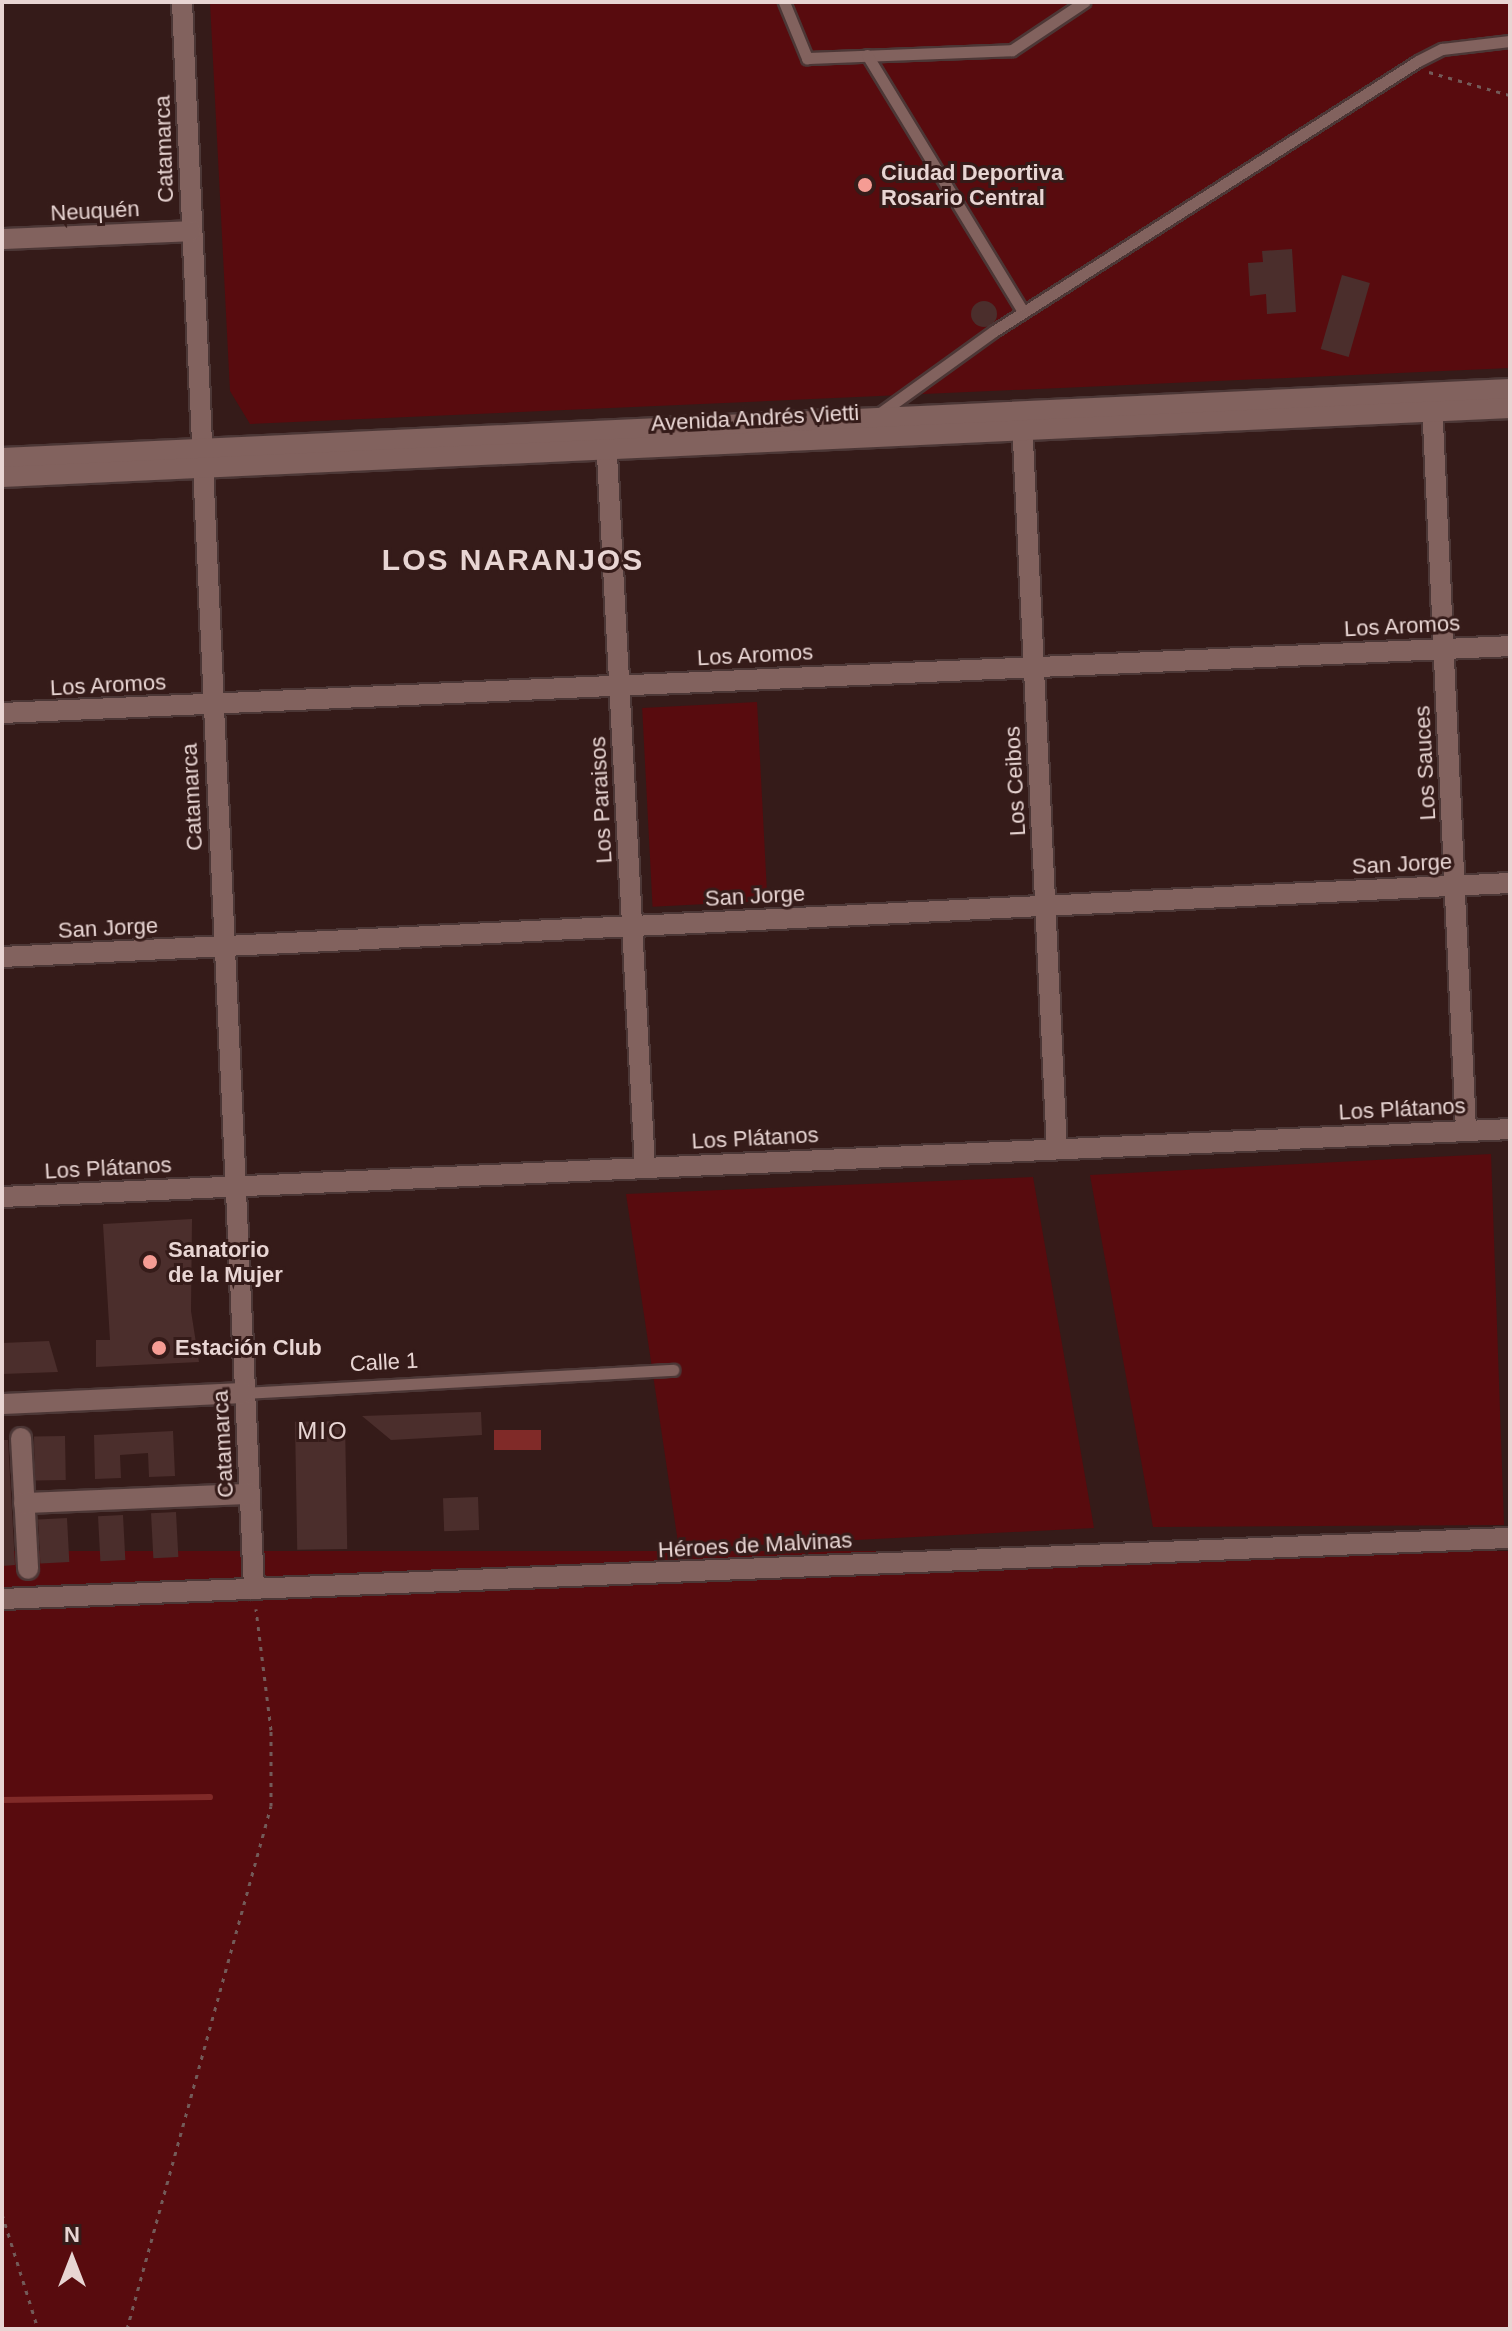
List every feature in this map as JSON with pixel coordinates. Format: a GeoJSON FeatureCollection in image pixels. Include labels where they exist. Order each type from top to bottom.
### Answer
{"type":"FeatureCollection","features":[{"type":"Feature","properties":{"kind":"street","name":"Catamarca"},"geometry":{"type":"LineString","coordinates":[[182,2],[254,1589]]}},
{"type":"Feature","properties":{"kind":"street","name":"Neuquén"},"geometry":{"type":"LineString","coordinates":[[2,239],[191,231]]}},
{"type":"Feature","properties":{"kind":"street","name":"Avenida Andrés Vietti"},"geometry":{"type":"LineString","coordinates":[[2,458],[201,458],[1022,421],[1432,402],[1510,389]]}},
{"type":"Feature","properties":{"kind":"street","name":"Avenida Andrés Vietti"},"geometry":{"type":"LineString","coordinates":[[1432,402],[1510,408]]}},
{"type":"Feature","properties":{"kind":"street","name":"Los Sauces"},"geometry":{"type":"LineString","coordinates":[[1432,402],[1466,1130]]}},
{"type":"Feature","properties":{"kind":"street","name":"Los Ceibos"},"geometry":{"type":"LineString","coordinates":[[1022,421],[1057,1149]]}},
{"type":"Feature","properties":{"kind":"street","name":"Los Paraisos"},"geometry":{"type":"LineString","coordinates":[[606,440],[645,1167]]}},
{"type":"Feature","properties":{"kind":"street","name":"Avenida Andrés Vietti"},"geometry":{"type":"LineString","coordinates":[[2,477],[201,458]]}},
{"type":"Feature","properties":{"kind":"street","name":"Los Aromos"},"geometry":{"type":"LineString","coordinates":[[2,713],[1510,646]]}},
{"type":"Feature","properties":{"kind":"street","name":"San Jorge"},"geometry":{"type":"LineString","coordinates":[[2,957],[1510,883]]}},
{"type":"Feature","properties":{"kind":"street","name":"Los Plátanos"},"geometry":{"type":"LineString","coordinates":[[2,1197],[1510,1129]]}},
{"type":"Feature","properties":{"kind":"street","name":"Calle 1"},"geometry":{"type":"LineString","coordinates":[[2,1404],[244,1393]]}},
{"type":"Feature","properties":{"kind":"street"},"geometry":{"type":"LineString","coordinates":[[21,1438],[28,1569]]}},
{"type":"Feature","properties":{"kind":"street"},"geometry":{"type":"LineString","coordinates":[[24,1503],[249,1494]]}},
{"type":"Feature","properties":{"kind":"street","name":"Héroes de Malvinas"},"geometry":{"type":"LineString","coordinates":[[2,1599],[1510,1538]]}},
{"type":"Feature","properties":{"kind":"lane"},"geometry":{"type":"LineString","coordinates":[[784,2],[807,58],[1012,50],[1084,2]]}},
{"type":"Feature","properties":{"kind":"lane"},"geometry":{"type":"LineString","coordinates":[[873,427],[1023,312],[1418,61],[1442,49],[1510,41]]}},
{"type":"Feature","properties":{"kind":"lane"},"geometry":{"type":"LineString","coordinates":[[867,55],[1023,312]]}},
{"type":"Feature","properties":{"kind":"lane","name":"Calle 1"},"geometry":{"type":"LineString","coordinates":[[244,1393],[673,1370]]}},
{"type":"Feature","properties":{"kind":"path"},"geometry":{"type":"LineString","coordinates":[[1418,61],[1432,75],[1509,95]]}},
{"type":"Feature","properties":{"kind":"path"},"geometry":{"type":"LineString","coordinates":[[127,2329],[271,1806],[271,1730],[254,1589]]}},
{"type":"Feature","properties":{"kind":"path"},"geometry":{"type":"LineString","coordinates":[[2,2214],[38,2329]]}},
{"type":"Feature","properties":{"kind":"shaded area","name":"Ciudad Deportiva Rosario Central"},"geometry":{"type":"Polygon","coordinates":[[[210,2],[1510,2],[1510,368],[250,424],[230,391],[210,2]]]}},
{"type":"Feature","properties":{"kind":"shaded area"},"geometry":{"type":"Polygon","coordinates":[[[757,702],[767,901],[653,907],[642,708],[757,702]]]}},
{"type":"Feature","properties":{"kind":"shaded area"},"geometry":{"type":"Polygon","coordinates":[[[1491,1154],[1504,1525],[1153,1527],[1090,1175],[1491,1154]]]}},
{"type":"Feature","properties":{"kind":"shaded area"},"geometry":{"type":"Polygon","coordinates":[[[1033,1177],[1094,1528],[679,1549],[626,1194],[1033,1177]]]}},
{"type":"Feature","properties":{"kind":"shaded area"},"geometry":{"type":"Polygon","coordinates":[[[494,1430],[541,1430],[541,1450],[494,1450],[494,1430]]]}},
{"type":"Feature","properties":{"kind":"shaded area"},"geometry":{"type":"Polygon","coordinates":[[[2,1551],[1510,1551],[1510,2329],[2,2329],[2,1551]]]}},
{"type":"Feature","properties":{"kind":"building"},"geometry":{"type":"Polygon","coordinates":[[[1292,249],[1296,312],[1267,314],[1266,294],[1250,296],[1248,263],[1263,262],[1262,251],[1292,249]]]}},
{"type":"Feature","properties":{"kind":"building"},"geometry":{"type":"Polygon","coordinates":[[[1342,275],[1370,283],[1349,357],[1321,349],[1342,275]]]}},
{"type":"Feature","properties":{"kind":"building"},"geometry":{"type":"Polygon","coordinates":[[[984,301],[993,305],[997,314],[993,323],[984,327],[975,323],[971,314],[975,305],[984,301]]]}},
{"type":"Feature","properties":{"kind":"building"},"geometry":{"type":"Polygon","coordinates":[[[192,1219],[191,1311],[199,1362],[96,1367],[96,1340],[110,1340],[103,1224],[192,1219]]]}},
{"type":"Feature","properties":{"kind":"building"},"geometry":{"type":"Polygon","coordinates":[[[49,1341],[58,1372],[2,1374],[2,1343],[49,1341]]]}},
{"type":"Feature","properties":{"kind":"building"},"geometry":{"type":"Polygon","coordinates":[[[481,1412],[482,1435],[391,1440],[362,1416],[481,1412]]]}},
{"type":"Feature","properties":{"kind":"building"},"geometry":{"type":"Polygon","coordinates":[[[345,1421],[347,1549],[297,1550],[295,1422],[345,1421]]]}},
{"type":"Feature","properties":{"kind":"building"},"geometry":{"type":"Polygon","coordinates":[[[173,1431],[175,1476],[149,1477],[148,1453],[120,1455],[121,1478],[95,1479],[94,1435],[173,1431]]]}},
{"type":"Feature","properties":{"kind":"building"},"geometry":{"type":"Polygon","coordinates":[[[65,1436],[66,1480],[35,1481],[34,1437],[65,1436]]]}},
{"type":"Feature","properties":{"kind":"building"},"geometry":{"type":"Polygon","coordinates":[[[2,1440],[8,1440],[15,1565],[2,1566],[2,1440]]]}},
{"type":"Feature","properties":{"kind":"building"},"geometry":{"type":"Polygon","coordinates":[[[478,1497],[479,1530],[444,1531],[443,1498],[478,1497]]]}},
{"type":"Feature","properties":{"kind":"building"},"geometry":{"type":"Polygon","coordinates":[[[176,1512],[178,1557],[153,1558],[151,1513],[176,1512]]]}},
{"type":"Feature","properties":{"kind":"building"},"geometry":{"type":"Polygon","coordinates":[[[123,1515],[125,1560],[100,1561],[98,1516],[123,1515]]]}},
{"type":"Feature","properties":{"kind":"building"},"geometry":{"type":"Polygon","coordinates":[[[67,1518],[69,1562],[40,1563],[38,1520],[67,1518]]]}},
{"type":"Feature","properties":{"kind":"waterway"},"geometry":{"type":"LineString","coordinates":[[2,1800],[210,1797]]}},
{"type":"Feature","properties":{"kind":"place","name":"Ciudad Deportiva Rosario Central"},"geometry":{"type":"Point","coordinates":[865,185]}},
{"type":"Feature","properties":{"kind":"place","name":"Sanatorio de la Mujer"},"geometry":{"type":"Point","coordinates":[150,1262]}},
{"type":"Feature","properties":{"kind":"place","name":"Estación Club"},"geometry":{"type":"Point","coordinates":[159,1348]}},
{"type":"Feature","properties":{"kind":"district","name":"LOS NARANJOS"},"geometry":{"type":"Point","coordinates":[513,560]}},
{"type":"Feature","properties":{"kind":"district","name":"MIO"},"geometry":{"type":"Point","coordinates":[323,1431]}}]}
